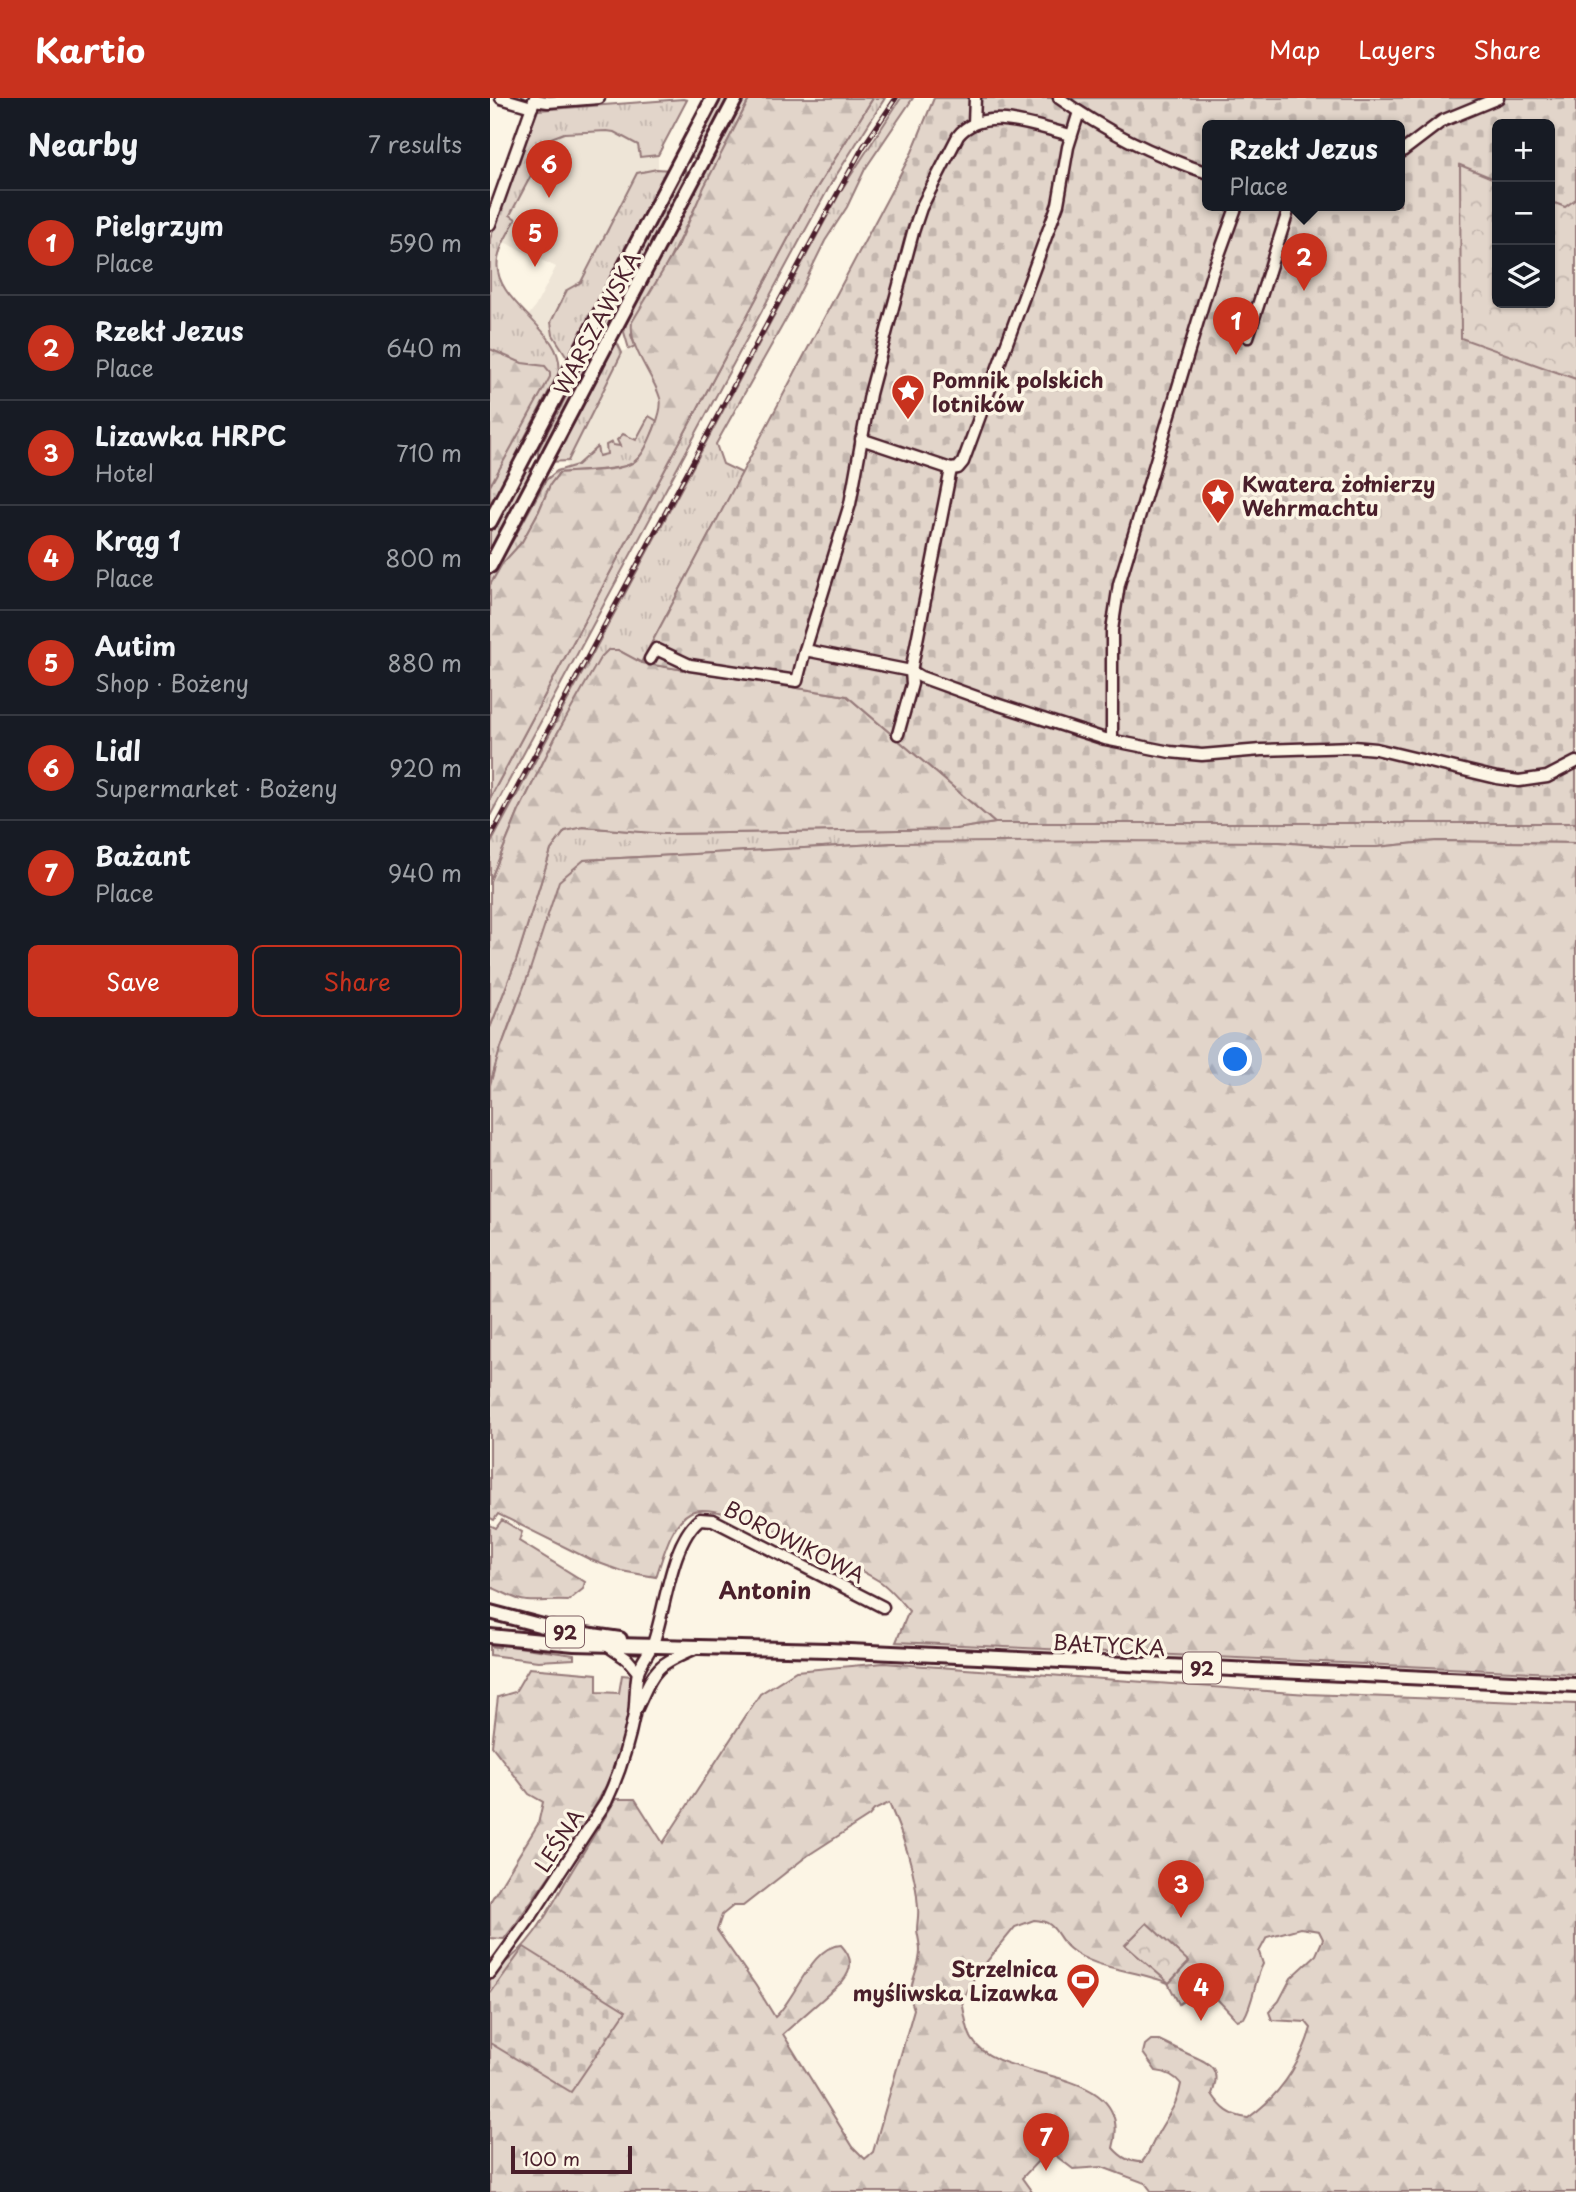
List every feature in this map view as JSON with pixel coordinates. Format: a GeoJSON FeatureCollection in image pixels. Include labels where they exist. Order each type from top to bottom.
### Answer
{"type":"FeatureCollection","features":[{"type":"Feature","properties":{"kind":"main road","name":"WARSZAWSKA"},"geometry":{"type":"LineString","coordinates":[[490,566],[736,98]]}},
{"type":"Feature","properties":{"kind":"main road","name":"WARSZAWSKA"},"geometry":{"type":"LineString","coordinates":[[490,522],[681,159],[709,99]]}},
{"type":"Feature","properties":{"kind":"main road"},"geometry":{"type":"LineString","coordinates":[[681,159],[692,167],[694,178]]}},
{"type":"Feature","properties":{"kind":"main road"},"geometry":{"type":"LineString","coordinates":[[524,457],[542,467]]}},
{"type":"Feature","properties":{"kind":"main road","name":"BAŁTYCKA"},"geometry":{"type":"LineString","coordinates":[[490,1612],[558,1630],[624,1639],[646,1646]]}},
{"type":"Feature","properties":{"kind":"main road","name":"BAŁTYCKA"},"geometry":{"type":"LineString","coordinates":[[490,1636],[608,1646],[822,1650],[1576,1685]]}},
{"type":"Feature","properties":{"kind":"street"},"geometry":{"type":"LineString","coordinates":[[501,98],[534,102],[599,98]]}},
{"type":"Feature","properties":{"kind":"street"},"geometry":{"type":"LineString","coordinates":[[974,123],[975,98]]}},
{"type":"Feature","properties":{"kind":"street"},"geometry":{"type":"LineString","coordinates":[[1059,98],[1135,145],[1202,171]]}},
{"type":"Feature","properties":{"kind":"street"},"geometry":{"type":"LineString","coordinates":[[1405,149],[1442,121],[1498,98]]}},
{"type":"Feature","properties":{"kind":"street"},"geometry":{"type":"LineString","coordinates":[[490,224],[534,102]]}},
{"type":"Feature","properties":{"kind":"street"},"geometry":{"type":"LineString","coordinates":[[862,439],[951,469],[958,468],[965,459],[1058,204],[1071,135],[1079,112]]}},
{"type":"Feature","properties":{"kind":"street"},"geometry":{"type":"LineString","coordinates":[[650,659],[656,649],[690,665],[797,681],[850,504],[870,394],[915,225],[933,183],[958,136],[974,123],[1010,121],[1071,135]]}},
{"type":"Feature","properties":{"kind":"street"},"geometry":{"type":"LineString","coordinates":[[1112,739],[1112,631],[1119,584],[1208,287],[1235,211]]}},
{"type":"Feature","properties":{"kind":"street"},"geometry":{"type":"LineString","coordinates":[[1248,337],[1288,211]]}},
{"type":"Feature","properties":{"kind":"street"},"geometry":{"type":"LineString","coordinates":[[898,734],[912,684],[911,671],[951,469]]}},
{"type":"Feature","properties":{"kind":"street"},"geometry":{"type":"LineString","coordinates":[[806,650],[911,671],[973,697],[1112,739],[1170,752],[1202,755],[1310,748],[1376,749],[1508,780],[1539,779],[1576,762]]}},
{"type":"Feature","properties":{"kind":"street","name":"BOROWIKOWA"},"geometry":{"type":"LineString","coordinates":[[646,1646],[677,1560],[691,1528],[700,1519],[713,1520],[883,1607]]}},
{"type":"Feature","properties":{"kind":"street"},"geometry":{"type":"LineString","coordinates":[[608,1646],[627,1659],[638,1672]]}},
{"type":"Feature","properties":{"kind":"street","name":"LEŚNA"},"geometry":{"type":"LineString","coordinates":[[490,1973],[532,1915],[606,1802],[615,1782],[634,1714],[654,1671],[646,1646]]}},
{"type":"Feature","properties":{"kind":"street","name":"LEŚNA"},"geometry":{"type":"LineString","coordinates":[[634,1714],[638,1672],[646,1646]]}},
{"type":"Feature","properties":{"kind":"street"},"geometry":{"type":"LineString","coordinates":[[654,1671],[672,1658],[697,1648]]}},
{"type":"Feature","properties":{"kind":"shaded area"},"geometry":{"type":"Polygon","coordinates":[[[607,131],[638,145],[641,156],[658,155],[658,169],[637,174],[581,282],[567,290],[551,322],[553,335],[561,348],[555,352],[539,326],[528,316],[556,267],[504,242],[516,219],[510,215],[551,138],[564,133],[607,131]]]}},
{"type":"Feature","properties":{"kind":"shaded area"},"geometry":{"type":"Polygon","coordinates":[[[635,346],[661,400],[657,421],[641,455],[621,467],[567,472],[566,461],[622,352],[635,346]]]}},
{"type":"Feature","properties":{"kind":"green space"},"geometry":{"type":"Polygon","coordinates":[[[718,98],[730,98],[698,160],[688,155],[718,98]]]}},
{"type":"Feature","properties":{"kind":"green space"},"geometry":{"type":"Polygon","coordinates":[[[745,98],[750,98],[631,335],[635,346],[629,349],[624,332],[626,324],[706,164],[711,163],[745,98]]]}},
{"type":"Feature","properties":{"kind":"green space"},"geometry":{"type":"Polygon","coordinates":[[[750,98],[873,98],[806,205],[490,798],[490,585],[502,564],[522,542],[550,485],[559,473],[628,465],[638,459],[646,447],[658,418],[661,402],[634,342],[632,322],[679,244],[704,187],[750,98]]]}},
{"type":"Feature","properties":{"kind":"green space"},"geometry":{"type":"Polygon","coordinates":[[[873,98],[885,98],[832,182],[800,240],[490,816],[490,798],[806,205],[873,98]]]}},
{"type":"Feature","properties":{"kind":"green space"},"geometry":{"type":"Polygon","coordinates":[[[901,98],[913,98],[865,169],[847,207],[825,241],[790,312],[716,444],[723,464],[742,473],[641,663],[618,650],[558,732],[519,811],[490,881],[490,845],[842,189],[901,98]]]}},
{"type":"Feature","properties":{"kind":"green space"},"geometry":{"type":"Polygon","coordinates":[[[934,98],[1576,98],[1576,823],[995,823],[847,696],[641,663],[912,152],[934,98]]]}},
{"type":"Feature","properties":{"kind":"green space"},"geometry":{"type":"Polygon","coordinates":[[[687,100],[658,155],[640,157],[638,145],[614,132],[564,133],[551,138],[510,215],[516,219],[499,253],[499,274],[505,289],[551,343],[558,357],[559,372],[490,513],[490,239],[526,135],[528,136],[538,110],[687,100]]]}},
{"type":"Feature","properties":{"kind":"green space"},"geometry":{"type":"Polygon","coordinates":[[[1460,165],[1492,178],[1492,308],[1555,308],[1555,203],[1565,207],[1576,199],[1576,379],[1461,338],[1460,165]]]}},
{"type":"Feature","properties":{"kind":"green space"},"geometry":{"type":"Polygon","coordinates":[[[657,169],[670,170],[569,360],[553,335],[551,322],[567,290],[581,282],[637,173],[657,169]]]}},
{"type":"Feature","properties":{"kind":"green space"},"geometry":{"type":"Polygon","coordinates":[[[682,169],[685,169],[686,175],[624,300],[541,458],[538,457],[538,450],[601,321],[682,169]]]}},
{"type":"Feature","properties":{"kind":"green space"},"geometry":{"type":"Polygon","coordinates":[[[615,338],[622,353],[568,461],[549,462],[615,338]]]}},
{"type":"Feature","properties":{"kind":"green space"},"geometry":{"type":"Polygon","coordinates":[[[490,349],[522,363],[545,366],[550,377],[490,486],[490,349]]]}},
{"type":"Feature","properties":{"kind":"green space"},"geometry":{"type":"Polygon","coordinates":[[[649,416],[657,421],[653,432],[644,451],[631,464],[559,473],[550,485],[522,542],[502,564],[490,585],[490,575],[494,567],[512,542],[546,480],[557,471],[577,465],[597,447],[599,456],[607,454],[606,445],[612,442],[613,445],[620,446],[617,440],[623,434],[636,440],[649,416]]]}},
{"type":"Feature","properties":{"kind":"green space"},"geometry":{"type":"Polygon","coordinates":[[[525,466],[535,471],[490,557],[490,532],[525,466]]]}},
{"type":"Feature","properties":{"kind":"green space"},"geometry":{"type":"Polygon","coordinates":[[[608,650],[618,650],[642,663],[847,696],[995,823],[955,829],[665,834],[583,827],[565,831],[551,850],[516,961],[490,1028],[490,881],[519,811],[558,732],[600,658],[608,650]]]}},
{"type":"Feature","properties":{"kind":"green space"},"geometry":{"type":"Polygon","coordinates":[[[995,823],[1576,823],[1576,843],[1437,841],[1377,847],[1337,847],[1279,842],[895,843],[584,860],[519,998],[490,1085],[490,1028],[516,961],[551,850],[565,831],[583,827],[665,834],[955,829],[995,823]]]}},
{"type":"Feature","properties":{"kind":"green space"},"geometry":{"type":"Polygon","coordinates":[[[1437,841],[1576,843],[1576,1674],[896,1642],[909,1611],[883,1584],[785,1534],[729,1514],[706,1510],[691,1512],[684,1517],[673,1532],[656,1577],[621,1571],[591,1560],[498,1514],[494,1520],[490,1518],[490,1085],[559,881],[584,860],[895,843],[1279,842],[1337,847],[1377,847],[1437,841]]]}},
{"type":"Feature","properties":{"kind":"green space"},"geometry":{"type":"Polygon","coordinates":[[[502,1520],[522,1532],[519,1541],[585,1582],[583,1589],[568,1601],[532,1601],[517,1599],[490,1587],[490,1525],[496,1528],[502,1520]]]}},
{"type":"Feature","properties":{"kind":"green space"},"geometry":{"type":"Polygon","coordinates":[[[490,1643],[574,1655],[574,1659],[538,1661],[490,1655],[490,1643]]]}},
{"type":"Feature","properties":{"kind":"green space"},"geometry":{"type":"Polygon","coordinates":[[[884,1663],[1308,1694],[1576,1704],[1576,2192],[1152,2192],[1145,2183],[1102,2167],[1073,2169],[1052,2153],[1039,2160],[1022,2178],[1032,2192],[490,2192],[490,1958],[501,1965],[532,1936],[616,1799],[635,1799],[663,1843],[760,1694],[796,1671],[884,1663]],[[889,1803],[874,1810],[869,1816],[807,1856],[743,1906],[733,1906],[722,1915],[717,1930],[775,2017],[821,1954],[841,1945],[845,1950],[850,1964],[846,1977],[783,2034],[853,2147],[865,2159],[873,2152],[914,2009],[911,1994],[920,1951],[915,1881],[904,1841],[889,1803]],[[1034,1920],[1015,1927],[975,1976],[962,2002],[970,2035],[986,2053],[1008,2063],[1086,2088],[1105,2101],[1115,2121],[1113,2148],[1126,2159],[1142,2162],[1174,2105],[1181,2084],[1170,2075],[1156,2071],[1143,2053],[1145,2045],[1151,2040],[1159,2040],[1207,2063],[1216,2077],[1212,2094],[1219,2104],[1236,2116],[1248,2118],[1279,2090],[1301,2055],[1311,2028],[1306,2022],[1272,2020],[1269,2012],[1279,2001],[1291,1978],[1316,1955],[1323,1939],[1319,1931],[1300,1928],[1267,1937],[1259,1952],[1263,1964],[1250,2005],[1244,2018],[1237,2020],[1218,2000],[1200,1990],[1179,2004],[1168,1983],[1104,1966],[1080,1956],[1065,1944],[1052,1926],[1034,1920]]]}},
{"type":"Feature","properties":{"kind":"green space"},"geometry":{"type":"Polygon","coordinates":[[[529,1668],[597,1674],[597,1692],[619,1693],[622,1675],[632,1676],[629,1708],[612,1772],[589,1817],[504,1939],[490,1938],[490,1902],[538,1824],[543,1802],[529,1794],[492,1746],[498,1697],[515,1692],[529,1668]]]}},
{"type":"Feature","properties":{"kind":"green space"},"geometry":{"type":"Polygon","coordinates":[[[1147,1923],[1189,1962],[1169,1983],[1125,1945],[1147,1923]]]}},
{"type":"Feature","properties":{"kind":"green space"},"geometry":{"type":"Polygon","coordinates":[[[524,1947],[626,2011],[571,2092],[490,2043],[490,1994],[524,1947]]]}},
{"type":"Feature","properties":{"kind":"waterway"},"geometry":{"type":"LineString","coordinates":[[490,1646],[500,1647]]}},
{"type":"Feature","properties":{"kind":"railway"},"geometry":{"type":"LineString","coordinates":[[490,838],[831,205],[863,147],[896,98]]}},
{"type":"Feature","properties":{"kind":"place","name":"Lidl"},"geometry":{"type":"Point","coordinates":[549,198]}},
{"type":"Feature","properties":{"kind":"place","name":"Autim"},"geometry":{"type":"Point","coordinates":[535,267]}},
{"type":"Feature","properties":{"kind":"place","name":"Rzekł Jezus"},"geometry":{"type":"Point","coordinates":[1304,291]}},
{"type":"Feature","properties":{"kind":"place","name":"Pielgrzym"},"geometry":{"type":"Point","coordinates":[1236,355]}},
{"type":"Feature","properties":{"kind":"place","name":"Pomnik polskich lotników"},"geometry":{"type":"Point","coordinates":[908,421]}},
{"type":"Feature","properties":{"kind":"place","name":"Kwatera żołnierzy Wehrmachtu"},"geometry":{"type":"Point","coordinates":[1218,525]}},
{"type":"Feature","properties":{"kind":"place","name":"Lizawka HRPC"},"geometry":{"type":"Point","coordinates":[1181,1918]}},
{"type":"Feature","properties":{"kind":"place","name":"Strzelnica myśliwska Lizawka"},"geometry":{"type":"Point","coordinates":[1083,2010]}},
{"type":"Feature","properties":{"kind":"place","name":"Krąg 1"},"geometry":{"type":"Point","coordinates":[1201,2021]}},
{"type":"Feature","properties":{"kind":"place","name":"Bażant"},"geometry":{"type":"Point","coordinates":[1046,2171]}},
{"type":"Feature","properties":{"kind":"district","name":"Antonin"},"geometry":{"type":"Point","coordinates":[765,1589]}}]}
